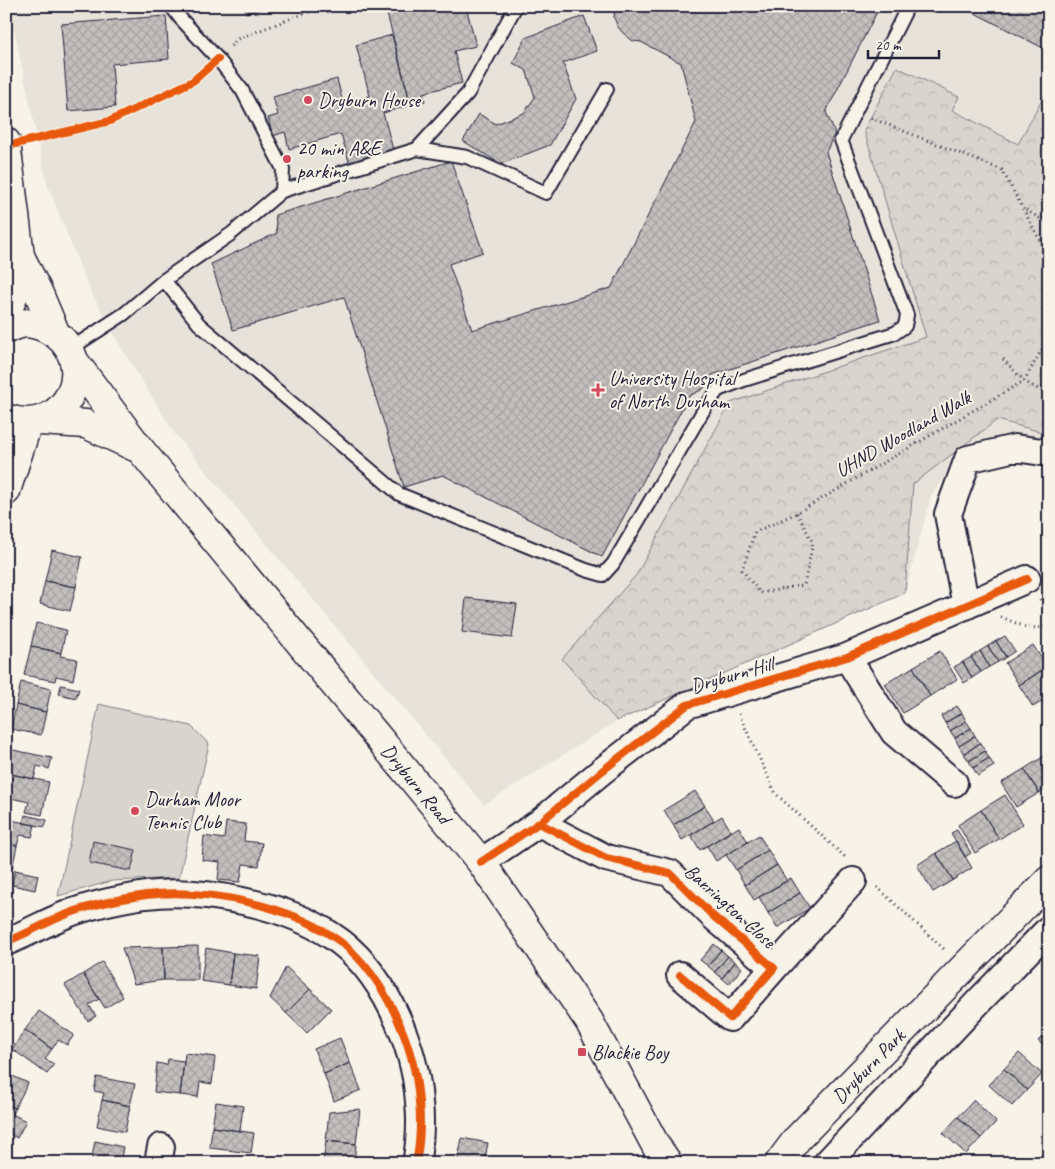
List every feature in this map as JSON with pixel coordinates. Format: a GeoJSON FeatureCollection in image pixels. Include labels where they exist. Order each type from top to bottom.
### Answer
{"type":"FeatureCollection","features":[{"type":"Feature","properties":{"kind":"main road"},"geometry":{"type":"LineString","coordinates":[[6,142],[20,256],[17,285],[6,316]]}},
{"type":"Feature","properties":{"kind":"main road"},"geometry":{"type":"LineString","coordinates":[[6,491],[25,421],[55,414],[62,408],[72,392],[76,370],[20,256]]}},
{"type":"Feature","properties":{"kind":"main road"},"geometry":{"type":"LineString","coordinates":[[6,329],[23,323],[41,326],[66,348]]}},
{"type":"Feature","properties":{"kind":"main road","name":"Dryburn Road"},"geometry":{"type":"LineString","coordinates":[[66,348],[139,448],[481,862],[589,1021],[662,1157]]}},
{"type":"Feature","properties":{"kind":"main road","name":"Dryburn Road"},"geometry":{"type":"LineString","coordinates":[[25,421],[86,424],[139,448]]}},
{"type":"Feature","properties":{"kind":"main road","name":"Dryburn Park"},"geometry":{"type":"LineString","coordinates":[[784,1161],[797,1139],[1049,880]]}},
{"type":"Feature","properties":{"kind":"street"},"geometry":{"type":"LineString","coordinates":[[968,605],[948,514],[968,459],[1015,448],[1049,453]]}},
{"type":"Feature","properties":{"kind":"street","name":"Dryburn Hill"},"geometry":{"type":"LineString","coordinates":[[481,862],[540,824],[602,771],[686,705],[847,658],[1027,580]]}},
{"type":"Feature","properties":{"kind":"street"},"geometry":{"type":"LineString","coordinates":[[847,658],[894,732],[954,783]]}},
{"type":"Feature","properties":{"kind":"street","name":"Barrington Close"},"geometry":{"type":"LineString","coordinates":[[540,824],[606,858],[670,873],[713,916],[774,968]]}},
{"type":"Feature","properties":{"kind":"street","name":"Barrington Close"},"geometry":{"type":"LineString","coordinates":[[680,976],[730,1018],[857,874]]}},
{"type":"Feature","properties":{"kind":"street"},"geometry":{"type":"LineString","coordinates":[[6,942],[66,914],[120,899],[148,895],[188,895],[224,898],[259,905],[286,913],[333,936],[352,952],[369,971],[394,1013],[409,1050],[420,1103],[420,1130],[416,1163]]}},
{"type":"Feature","properties":{"kind":"street","name":"Dryburn Park"},"geometry":{"type":"LineString","coordinates":[[827,1163],[1049,929]]}},
{"type":"Feature","properties":{"kind":"street"},"geometry":{"type":"LineString","coordinates":[[959,972],[980,1000]]}},
{"type":"Feature","properties":{"kind":"lane"},"geometry":{"type":"LineString","coordinates":[[171,6],[180,19],[218,59],[242,90],[283,169],[282,191]]}},
{"type":"Feature","properties":{"kind":"lane"},"geometry":{"type":"LineString","coordinates":[[416,149],[468,93],[516,6]]}},
{"type":"Feature","properties":{"kind":"lane"},"geometry":{"type":"LineString","coordinates":[[164,280],[199,324],[400,494],[586,570],[604,574],[613,564],[706,406],[718,390],[744,380],[895,333],[905,326],[907,315],[841,140],[908,6]]}},
{"type":"Feature","properties":{"kind":"lane"},"geometry":{"type":"LineString","coordinates":[[66,348],[124,314],[164,280],[231,234],[282,191],[416,149],[467,157],[546,193],[607,89]]}},
{"type":"Feature","properties":{"kind":"path"},"geometry":{"type":"LineString","coordinates":[[218,59],[237,39],[324,6]]}},
{"type":"Feature","properties":{"kind":"path"},"geometry":{"type":"LineString","coordinates":[[854,112],[1002,170],[1049,257]]}},
{"type":"Feature","properties":{"kind":"path"},"geometry":{"type":"LineString","coordinates":[[1025,210],[1049,224]]}},
{"type":"Feature","properties":{"kind":"path"},"geometry":{"type":"LineString","coordinates":[[1024,381],[1049,337]]}},
{"type":"Feature","properties":{"kind":"path"},"geometry":{"type":"LineString","coordinates":[[1003,359],[1024,381],[1049,395]]}},
{"type":"Feature","properties":{"kind":"path"},"geometry":{"type":"LineString","coordinates":[[968,605],[1028,628],[1049,628]]}},
{"type":"Feature","properties":{"kind":"path"},"geometry":{"type":"LineString","coordinates":[[738,714],[776,794],[959,972]]}},
{"type":"Feature","properties":{"kind":"shaded area","name":"University Hospital of North Durham"},"geometry":{"type":"Polygon","coordinates":[[[9,6],[1049,6],[1049,442],[962,454],[931,496],[905,593],[617,721],[484,805],[175,434],[120,346],[87,284],[47,184],[9,6]]]}},
{"type":"Feature","properties":{"kind":"green space"},"geometry":{"type":"Polygon","coordinates":[[[897,67],[959,97],[952,110],[1018,144],[1049,87],[1049,434],[997,420],[913,484],[905,593],[617,721],[562,659],[637,574],[730,403],[926,337],[864,130],[897,67]]]}},
{"type":"Feature","properties":{"kind":"green space","name":"Durham Moor Tennis Club"},"geometry":{"type":"Polygon","coordinates":[[[99,704],[191,726],[209,744],[179,878],[112,881],[58,896],[99,704]]]}},
{"type":"Feature","properties":{"kind":"building"},"geometry":{"type":"Polygon","coordinates":[[[244,6],[271,6],[246,13],[244,6]]]}},
{"type":"Feature","properties":{"kind":"building"},"geometry":{"type":"Polygon","coordinates":[[[385,6],[466,6],[476,46],[454,51],[462,83],[423,93],[425,101],[411,105],[385,6]]]}},
{"type":"Feature","properties":{"kind":"building"},"geometry":{"type":"Polygon","coordinates":[[[615,6],[880,6],[826,112],[835,133],[826,152],[880,320],[712,375],[703,389],[689,396],[602,557],[443,475],[404,487],[344,297],[233,330],[211,264],[277,233],[275,215],[451,161],[483,252],[449,264],[472,330],[611,288],[696,122],[681,63],[641,42],[633,41],[624,34],[614,18],[615,6]]]}},
{"type":"Feature","properties":{"kind":"building"},"geometry":{"type":"Polygon","coordinates":[[[961,6],[1049,6],[1049,51],[961,6]]]}},
{"type":"Feature","properties":{"kind":"building"},"geometry":{"type":"Polygon","coordinates":[[[166,16],[169,59],[112,64],[115,107],[68,111],[61,24],[166,16]]]}},
{"type":"Feature","properties":{"kind":"building"},"geometry":{"type":"Polygon","coordinates":[[[584,16],[597,51],[563,63],[576,99],[550,145],[501,164],[463,141],[479,114],[496,124],[524,113],[535,97],[526,70],[513,63],[525,38],[584,16]]]}},
{"type":"Feature","properties":{"kind":"building","name":"Dryburn House"},"geometry":{"type":"Polygon","coordinates":[[[392,35],[411,105],[383,113],[394,153],[350,165],[341,134],[289,149],[285,132],[273,136],[268,118],[278,115],[273,97],[337,79],[343,103],[370,96],[356,45],[392,35]]]}},
{"type":"Feature","properties":{"kind":"building"},"geometry":{"type":"Polygon","coordinates":[[[52,550],[82,557],[76,587],[45,581],[52,550]]]}},
{"type":"Feature","properties":{"kind":"building"},"geometry":{"type":"Polygon","coordinates":[[[45,581],[76,587],[70,611],[40,604],[45,581]]]}},
{"type":"Feature","properties":{"kind":"building"},"geometry":{"type":"Polygon","coordinates":[[[466,598],[517,604],[512,638],[462,632],[466,598]]]}},
{"type":"Feature","properties":{"kind":"building"},"geometry":{"type":"Polygon","coordinates":[[[36,623],[66,630],[61,653],[31,646],[36,623]]]}},
{"type":"Feature","properties":{"kind":"building"},"geometry":{"type":"Polygon","coordinates":[[[1005,636],[1015,651],[1006,657],[996,641],[1005,636]]]}},
{"type":"Feature","properties":{"kind":"building"},"geometry":{"type":"Polygon","coordinates":[[[996,641],[1006,657],[998,662],[988,646],[996,641]]]}},
{"type":"Feature","properties":{"kind":"building"},"geometry":{"type":"Polygon","coordinates":[[[1033,645],[1047,667],[1019,685],[1005,663],[1033,645]]]}},
{"type":"Feature","properties":{"kind":"building"},"geometry":{"type":"Polygon","coordinates":[[[31,646],[61,653],[60,656],[77,659],[73,680],[56,676],[55,681],[24,675],[31,646]]]}},
{"type":"Feature","properties":{"kind":"building"},"geometry":{"type":"Polygon","coordinates":[[[988,646],[998,662],[989,667],[980,651],[988,646]]]}},
{"type":"Feature","properties":{"kind":"building"},"geometry":{"type":"Polygon","coordinates":[[[940,651],[957,679],[930,696],[913,667],[940,651]]]}},
{"type":"Feature","properties":{"kind":"building"},"geometry":{"type":"Polygon","coordinates":[[[980,651],[989,667],[981,672],[971,657],[980,651]]]}},
{"type":"Feature","properties":{"kind":"building"},"geometry":{"type":"Polygon","coordinates":[[[971,657],[981,672],[972,678],[963,662],[971,657]]]}},
{"type":"Feature","properties":{"kind":"building"},"geometry":{"type":"Polygon","coordinates":[[[963,662],[972,678],[964,683],[954,667],[963,662]]]}},
{"type":"Feature","properties":{"kind":"building"},"geometry":{"type":"Polygon","coordinates":[[[913,667],[930,696],[903,713],[885,684],[913,667]]]}},
{"type":"Feature","properties":{"kind":"building"},"geometry":{"type":"Polygon","coordinates":[[[1047,667],[1049,670],[1049,697],[1033,707],[1019,685],[1047,667]]]}},
{"type":"Feature","properties":{"kind":"building"},"geometry":{"type":"Polygon","coordinates":[[[21,682],[51,689],[46,712],[16,705],[21,682]]]}},
{"type":"Feature","properties":{"kind":"building"},"geometry":{"type":"Polygon","coordinates":[[[61,685],[79,689],[76,698],[59,694],[61,685]]]}},
{"type":"Feature","properties":{"kind":"building"},"geometry":{"type":"Polygon","coordinates":[[[16,705],[46,712],[41,735],[11,729],[16,705]]]}},
{"type":"Feature","properties":{"kind":"building"},"geometry":{"type":"Polygon","coordinates":[[[957,706],[962,713],[945,723],[941,716],[957,706]]]}},
{"type":"Feature","properties":{"kind":"building"},"geometry":{"type":"Polygon","coordinates":[[[962,713],[966,721],[950,731],[945,723],[962,713]]]}},
{"type":"Feature","properties":{"kind":"building"},"geometry":{"type":"Polygon","coordinates":[[[966,721],[971,728],[955,738],[950,731],[966,721]]]}},
{"type":"Feature","properties":{"kind":"building"},"geometry":{"type":"Polygon","coordinates":[[[971,728],[975,736],[959,746],[955,738],[971,728]]]}},
{"type":"Feature","properties":{"kind":"building"},"geometry":{"type":"Polygon","coordinates":[[[975,736],[980,743],[964,754],[959,746],[975,736]]]}},
{"type":"Feature","properties":{"kind":"building"},"geometry":{"type":"Polygon","coordinates":[[[980,743],[985,751],[969,761],[964,754],[980,743]]]}},
{"type":"Feature","properties":{"kind":"building"},"geometry":{"type":"Polygon","coordinates":[[[8,749],[52,758],[49,769],[37,766],[34,779],[6,773],[8,749]]]}},
{"type":"Feature","properties":{"kind":"building"},"geometry":{"type":"Polygon","coordinates":[[[985,751],[989,758],[973,768],[969,761],[985,751]]]}},
{"type":"Feature","properties":{"kind":"building"},"geometry":{"type":"Polygon","coordinates":[[[1046,755],[1049,759],[1049,787],[1039,793],[1024,769],[1046,755]]]}},
{"type":"Feature","properties":{"kind":"building"},"geometry":{"type":"Polygon","coordinates":[[[989,758],[994,766],[978,776],[973,768],[989,758]]]}},
{"type":"Feature","properties":{"kind":"building"},"geometry":{"type":"Polygon","coordinates":[[[1024,769],[1039,793],[1016,807],[1001,783],[1024,769]]]}},
{"type":"Feature","properties":{"kind":"building"},"geometry":{"type":"Polygon","coordinates":[[[6,773],[49,782],[42,815],[26,812],[29,802],[6,797],[6,773]]]}},
{"type":"Feature","properties":{"kind":"building"},"geometry":{"type":"Polygon","coordinates":[[[695,791],[705,806],[673,825],[664,810],[695,791]]]}},
{"type":"Feature","properties":{"kind":"building"},"geometry":{"type":"Polygon","coordinates":[[[1005,795],[1023,824],[999,839],[981,810],[1005,795]]]}},
{"type":"Feature","properties":{"kind":"building"},"geometry":{"type":"Polygon","coordinates":[[[705,806],[714,821],[682,840],[673,825],[705,806]]]}},
{"type":"Feature","properties":{"kind":"building"},"geometry":{"type":"Polygon","coordinates":[[[981,810],[999,839],[975,853],[958,825],[981,810]]]}},
{"type":"Feature","properties":{"kind":"building"},"geometry":{"type":"Polygon","coordinates":[[[25,815],[47,820],[45,827],[23,823],[25,815]]]}},
{"type":"Feature","properties":{"kind":"building"},"geometry":{"type":"Polygon","coordinates":[[[722,816],[731,831],[700,850],[691,835],[722,816]]]}},
{"type":"Feature","properties":{"kind":"building"},"geometry":{"type":"Polygon","coordinates":[[[6,819],[35,825],[32,837],[20,835],[17,846],[6,843],[6,819]]]}},
{"type":"Feature","properties":{"kind":"building"},"geometry":{"type":"Polygon","coordinates":[[[226,822],[246,824],[244,841],[262,843],[259,866],[243,864],[240,882],[218,880],[220,862],[202,860],[204,836],[224,839],[226,822]]]}},
{"type":"Feature","properties":{"kind":"building"},"geometry":{"type":"Polygon","coordinates":[[[739,827],[748,842],[716,861],[707,846],[739,827]]]}},
{"type":"Feature","properties":{"kind":"building"},"geometry":{"type":"Polygon","coordinates":[[[957,830],[971,853],[965,857],[951,833],[957,830]]]}},
{"type":"Feature","properties":{"kind":"building"},"geometry":{"type":"Polygon","coordinates":[[[759,835],[768,850],[736,870],[726,855],[759,835]]]}},
{"type":"Feature","properties":{"kind":"building"},"geometry":{"type":"Polygon","coordinates":[[[93,841],[136,850],[131,871],[89,863],[93,841]]]}},
{"type":"Feature","properties":{"kind":"building"},"geometry":{"type":"Polygon","coordinates":[[[956,841],[972,868],[953,880],[936,853],[956,841]]]}},
{"type":"Feature","properties":{"kind":"building"},"geometry":{"type":"Polygon","coordinates":[[[6,843],[17,846],[12,869],[6,868],[6,843]]]}},
{"type":"Feature","properties":{"kind":"building"},"geometry":{"type":"Polygon","coordinates":[[[768,850],[777,865],[745,885],[736,870],[768,850]]]}},
{"type":"Feature","properties":{"kind":"building"},"geometry":{"type":"Polygon","coordinates":[[[936,853],[953,880],[933,892],[917,865],[936,853]]]}},
{"type":"Feature","properties":{"kind":"building"},"geometry":{"type":"Polygon","coordinates":[[[777,865],[787,881],[754,900],[745,885],[777,865]]]}},
{"type":"Feature","properties":{"kind":"building"},"geometry":{"type":"Polygon","coordinates":[[[15,870],[38,875],[35,890],[12,885],[15,870]]]}},
{"type":"Feature","properties":{"kind":"building"},"geometry":{"type":"Polygon","coordinates":[[[791,878],[800,893],[768,913],[759,897],[791,878]]]}},
{"type":"Feature","properties":{"kind":"building"},"geometry":{"type":"Polygon","coordinates":[[[800,893],[810,908],[777,928],[768,913],[800,893]]]}},
{"type":"Feature","properties":{"kind":"building"},"geometry":{"type":"Polygon","coordinates":[[[714,944],[721,950],[708,966],[700,960],[714,944]]]}},
{"type":"Feature","properties":{"kind":"building"},"geometry":{"type":"Polygon","coordinates":[[[198,946],[198,980],[164,980],[163,947],[198,946]]]}},
{"type":"Feature","properties":{"kind":"building"},"geometry":{"type":"Polygon","coordinates":[[[163,947],[164,980],[134,984],[122,948],[163,947]]]}},
{"type":"Feature","properties":{"kind":"building"},"geometry":{"type":"Polygon","coordinates":[[[206,948],[233,953],[229,985],[201,981],[206,948]]]}},
{"type":"Feature","properties":{"kind":"building"},"geometry":{"type":"Polygon","coordinates":[[[721,950],[728,956],[715,972],[708,966],[721,950]]]}},
{"type":"Feature","properties":{"kind":"building"},"geometry":{"type":"Polygon","coordinates":[[[233,953],[260,956],[256,989],[229,985],[233,953]]]}},
{"type":"Feature","properties":{"kind":"building"},"geometry":{"type":"Polygon","coordinates":[[[728,956],[735,962],[722,978],[715,972],[728,956]]]}},
{"type":"Feature","properties":{"kind":"building"},"geometry":{"type":"Polygon","coordinates":[[[102,962],[123,997],[105,1008],[83,974],[102,962]]]}},
{"type":"Feature","properties":{"kind":"building"},"geometry":{"type":"Polygon","coordinates":[[[735,962],[742,968],[729,984],[722,978],[735,962]]]}},
{"type":"Feature","properties":{"kind":"building"},"geometry":{"type":"Polygon","coordinates":[[[286,967],[310,989],[286,1013],[270,998],[286,967]]]}},
{"type":"Feature","properties":{"kind":"building"},"geometry":{"type":"Polygon","coordinates":[[[83,974],[99,999],[89,1005],[96,1016],[88,1021],[65,985],[83,974]]]}},
{"type":"Feature","properties":{"kind":"building"},"geometry":{"type":"Polygon","coordinates":[[[310,989],[331,1009],[307,1033],[286,1013],[310,989]]]}},
{"type":"Feature","properties":{"kind":"building"},"geometry":{"type":"Polygon","coordinates":[[[39,1011],[74,1035],[67,1045],[58,1040],[52,1049],[25,1030],[39,1011]]]}},
{"type":"Feature","properties":{"kind":"building"},"geometry":{"type":"Polygon","coordinates":[[[25,1030],[52,1049],[45,1059],[54,1064],[47,1074],[12,1049],[25,1030]]]}},
{"type":"Feature","properties":{"kind":"building"},"geometry":{"type":"Polygon","coordinates":[[[1049,1030],[1049,1050],[1038,1041],[1049,1030]]]}},
{"type":"Feature","properties":{"kind":"building"},"geometry":{"type":"Polygon","coordinates":[[[340,1038],[350,1063],[324,1074],[314,1049],[340,1038]]]}},
{"type":"Feature","properties":{"kind":"building"},"geometry":{"type":"Polygon","coordinates":[[[185,1053],[215,1057],[212,1084],[200,1082],[198,1097],[180,1095],[185,1053]]]}},
{"type":"Feature","properties":{"kind":"building"},"geometry":{"type":"Polygon","coordinates":[[[1019,1053],[1042,1074],[1027,1090],[1004,1069],[1019,1053]]]}},
{"type":"Feature","properties":{"kind":"building"},"geometry":{"type":"Polygon","coordinates":[[[168,1059],[184,1061],[180,1095],[154,1092],[157,1063],[167,1065],[168,1059]]]}},
{"type":"Feature","properties":{"kind":"building"},"geometry":{"type":"Polygon","coordinates":[[[350,1063],[361,1090],[334,1101],[324,1074],[350,1063]]]}},
{"type":"Feature","properties":{"kind":"building"},"geometry":{"type":"Polygon","coordinates":[[[1004,1069],[1027,1090],[1012,1106],[989,1085],[1004,1069]]]}},
{"type":"Feature","properties":{"kind":"building"},"geometry":{"type":"Polygon","coordinates":[[[6,1073],[28,1083],[15,1108],[6,1104],[6,1073]]]}},
{"type":"Feature","properties":{"kind":"building"},"geometry":{"type":"Polygon","coordinates":[[[97,1077],[135,1084],[130,1106],[102,1100],[104,1093],[94,1091],[97,1077]]]}},
{"type":"Feature","properties":{"kind":"building"},"geometry":{"type":"Polygon","coordinates":[[[102,1100],[130,1106],[125,1132],[97,1126],[102,1100]]]}},
{"type":"Feature","properties":{"kind":"building"},"geometry":{"type":"Polygon","coordinates":[[[974,1100],[996,1122],[981,1138],[958,1117],[974,1100]]]}},
{"type":"Feature","properties":{"kind":"building"},"geometry":{"type":"Polygon","coordinates":[[[216,1102],[243,1106],[240,1131],[212,1127],[216,1102]]]}},
{"type":"Feature","properties":{"kind":"building"},"geometry":{"type":"Polygon","coordinates":[[[6,1104],[15,1108],[12,1114],[26,1121],[17,1138],[6,1132],[6,1104]]]}},
{"type":"Feature","properties":{"kind":"building"},"geometry":{"type":"Polygon","coordinates":[[[360,1109],[356,1144],[326,1141],[329,1112],[360,1109]]]}},
{"type":"Feature","properties":{"kind":"building"},"geometry":{"type":"Polygon","coordinates":[[[958,1117],[981,1138],[966,1154],[943,1133],[958,1117]]]}},
{"type":"Feature","properties":{"kind":"building"},"geometry":{"type":"Polygon","coordinates":[[[212,1127],[254,1133],[251,1153],[210,1148],[212,1127]]]}},
{"type":"Feature","properties":{"kind":"building"},"geometry":{"type":"Polygon","coordinates":[[[462,1138],[488,1143],[485,1158],[489,1158],[488,1163],[457,1163],[462,1138]]]}},
{"type":"Feature","properties":{"kind":"building"},"geometry":{"type":"Polygon","coordinates":[[[95,1141],[123,1147],[120,1163],[91,1163],[95,1141]]]}},
{"type":"Feature","properties":{"kind":"building"},"geometry":{"type":"Polygon","coordinates":[[[326,1141],[356,1144],[354,1163],[323,1163],[326,1141]]]}},
{"type":"Feature","properties":{"kind":"cycle path"},"geometry":{"type":"LineString","coordinates":[[7,146],[110,121],[193,81],[218,59]]}},
{"type":"Feature","properties":{"kind":"cycle path"},"geometry":{"type":"LineString","coordinates":[[481,862],[539,823],[687,705],[847,657],[1027,579]]}},
{"type":"Feature","properties":{"kind":"cycle path"},"geometry":{"type":"LineString","coordinates":[[539,823],[606,858],[670,873],[713,916],[774,968],[730,1018],[680,975]]}},
{"type":"Feature","properties":{"kind":"cycle path"},"geometry":{"type":"LineString","coordinates":[[6,942],[84,908],[125,898],[168,893],[217,896],[242,901],[291,915],[313,925],[332,936],[350,950],[366,967],[393,1009],[403,1032],[411,1056],[419,1102],[420,1132],[416,1163]]}},
{"type":"Feature","properties":{"kind":"place","name":"Dryburn House"},"geometry":{"type":"Point","coordinates":[308,100]}},
{"type":"Feature","properties":{"kind":"place","name":"20 min A&E parking"},"geometry":{"type":"Point","coordinates":[287,159]}},
{"type":"Feature","properties":{"kind":"place","name":"University Hospital of North Durham"},"geometry":{"type":"Point","coordinates":[598,390]}},
{"type":"Feature","properties":{"kind":"place","name":"Durham Moor Tennis Club"},"geometry":{"type":"Point","coordinates":[135,811]}},
{"type":"Feature","properties":{"kind":"place","name":"Blackie Boy"},"geometry":{"type":"Point","coordinates":[582,1052]}}]}
